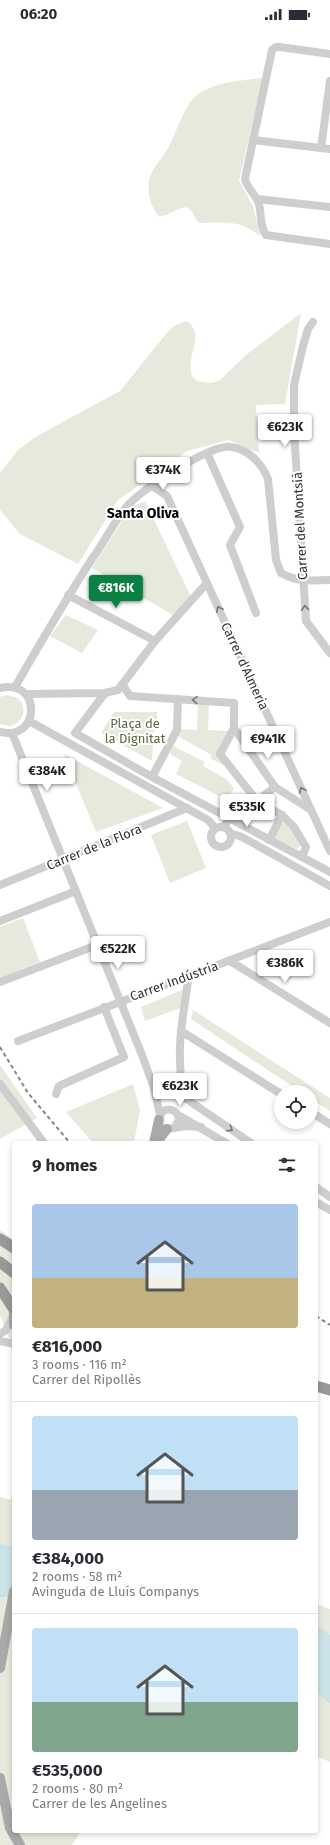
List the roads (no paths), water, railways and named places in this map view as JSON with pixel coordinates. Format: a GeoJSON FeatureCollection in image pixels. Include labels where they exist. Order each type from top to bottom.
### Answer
{"type":"FeatureCollection","features":[{"type":"Feature","properties":{"kind":"highway"},"geometry":{"type":"LineString","coordinates":[[0,1239],[12,1247]]}},
{"type":"Feature","properties":{"kind":"highway"},"geometry":{"type":"LineString","coordinates":[[0,1262],[12,1271]]}},
{"type":"Feature","properties":{"kind":"highway"},"geometry":{"type":"LineString","coordinates":[[0,1288],[12,1309]]}},
{"type":"Feature","properties":{"kind":"highway"},"geometry":{"type":"LineString","coordinates":[[318,1387],[330,1390]]}},
{"type":"Feature","properties":{"kind":"main road"},"geometry":{"type":"LineString","coordinates":[[155,1141],[159,1117]]}},
{"type":"Feature","properties":{"kind":"main road"},"geometry":{"type":"LineString","coordinates":[[157,1141],[171,1128]]}},
{"type":"Feature","properties":{"kind":"main road"},"geometry":{"type":"LineString","coordinates":[[0,1668],[12,1602]]}},
{"type":"Feature","properties":{"kind":"main road"},"geometry":{"type":"LineString","coordinates":[[0,1778],[10,1828],[12,1831]]}},
{"type":"Feature","properties":{"kind":"main road"},"geometry":{"type":"LineString","coordinates":[[13,1833],[20,1845]]}},
{"type":"Feature","properties":{"kind":"street"},"geometry":{"type":"LineString","coordinates":[[330,54],[276,47],[272,50],[245,179],[248,188],[257,199],[266,235],[330,244]]}},
{"type":"Feature","properties":{"kind":"street"},"geometry":{"type":"LineString","coordinates":[[321,148],[330,81]]}},
{"type":"Feature","properties":{"kind":"street"},"geometry":{"type":"LineString","coordinates":[[253,140],[330,149]]}},
{"type":"Feature","properties":{"kind":"street"},"geometry":{"type":"LineString","coordinates":[[257,199],[330,207]]}},
{"type":"Feature","properties":{"kind":"street","name":"Carrer del Montsià"},"geometry":{"type":"LineString","coordinates":[[313,322],[308,329],[297,368],[293,396],[306,621],[330,653]]}},
{"type":"Feature","properties":{"kind":"street"},"geometry":{"type":"LineString","coordinates":[[15,687],[68,595],[129,504],[174,471],[219,448],[231,446],[243,450],[254,457],[264,469],[268,479],[276,560],[281,573],[292,579],[303,581],[330,580]]}},
{"type":"Feature","properties":{"kind":"street"},"geometry":{"type":"LineString","coordinates":[[207,453],[240,527],[230,545],[256,613]]}},
{"type":"Feature","properties":{"kind":"street","name":"Carrer d'Almeria"},"geometry":{"type":"LineString","coordinates":[[152,486],[167,496],[330,851]]}},
{"type":"Feature","properties":{"kind":"street"},"geometry":{"type":"LineString","coordinates":[[26,694],[105,693],[118,690],[155,641],[207,583]]}},
{"type":"Feature","properties":{"kind":"street"},"geometry":{"type":"LineString","coordinates":[[68,595],[155,641]]}},
{"type":"Feature","properties":{"kind":"street"},"geometry":{"type":"LineString","coordinates":[[122,684],[130,696],[234,703],[234,728],[220,754],[257,801],[282,814],[294,827],[306,847],[302,857]]}},
{"type":"Feature","properties":{"kind":"street"},"geometry":{"type":"LineString","coordinates":[[0,688],[15,687],[26,694],[32,707],[29,721],[24,727],[12,733],[0,732]]}},
{"type":"Feature","properties":{"kind":"street"},"geometry":{"type":"LineString","coordinates":[[105,693],[75,732],[152,777],[330,872]]}},
{"type":"Feature","properties":{"kind":"street"},"geometry":{"type":"LineString","coordinates":[[152,777],[177,730],[178,699]]}},
{"type":"Feature","properties":{"kind":"street"},"geometry":{"type":"LineString","coordinates":[[29,721],[187,808],[220,828],[242,837],[330,886]]}},
{"type":"Feature","properties":{"kind":"street"},"geometry":{"type":"LineString","coordinates":[[234,728],[275,787],[311,811]]}},
{"type":"Feature","properties":{"kind":"street"},"geometry":{"type":"LineString","coordinates":[[12,733],[154,1088],[162,1127],[201,1127]]}},
{"type":"Feature","properties":{"kind":"street"},"geometry":{"type":"LineString","coordinates":[[244,826],[257,801],[275,787]]}},
{"type":"Feature","properties":{"kind":"street","name":"Carrer de la Flora"},"geometry":{"type":"LineString","coordinates":[[0,885],[187,808]]}},
{"type":"Feature","properties":{"kind":"street"},"geometry":{"type":"LineString","coordinates":[[269,840],[282,814]]}},
{"type":"Feature","properties":{"kind":"street"},"geometry":{"type":"LineString","coordinates":[[229,818],[210,836],[214,845],[221,848],[230,842],[230,833]]}},
{"type":"Feature","properties":{"kind":"street"},"geometry":{"type":"LineString","coordinates":[[230,842],[255,844]]}},
{"type":"Feature","properties":{"kind":"street"},"geometry":{"type":"LineString","coordinates":[[0,921],[76,891]]}},
{"type":"Feature","properties":{"kind":"street","name":"Carrer Indústria"},"geometry":{"type":"LineString","coordinates":[[18,1041],[330,922]]}},
{"type":"Feature","properties":{"kind":"street"},"geometry":{"type":"LineString","coordinates":[[0,982],[97,945]]}},
{"type":"Feature","properties":{"kind":"street"},"geometry":{"type":"LineString","coordinates":[[230,961],[330,1024]]}},
{"type":"Feature","properties":{"kind":"street"},"geometry":{"type":"LineString","coordinates":[[189,975],[181,1031],[180,1068],[181,1084],[185,1098],[248,1141]]}},
{"type":"Feature","properties":{"kind":"street"},"geometry":{"type":"LineString","coordinates":[[56,1094],[60,1086],[124,1057],[104,1008]]}},
{"type":"Feature","properties":{"kind":"street"},"geometry":{"type":"LineString","coordinates":[[181,1031],[274,1090]]}},
{"type":"Feature","properties":{"kind":"street"},"geometry":{"type":"LineString","coordinates":[[0,1084],[43,1141]]}},
{"type":"Feature","properties":{"kind":"street"},"geometry":{"type":"LineString","coordinates":[[154,1088],[169,1109],[223,1141]]}},
{"type":"Feature","properties":{"kind":"street"},"geometry":{"type":"LineString","coordinates":[[159,1117],[163,1110],[169,1109]]}},
{"type":"Feature","properties":{"kind":"street"},"geometry":{"type":"LineString","coordinates":[[171,1128],[178,1123],[178,1115]]}},
{"type":"Feature","properties":{"kind":"street"},"geometry":{"type":"LineString","coordinates":[[318,1116],[330,1124]]}},
{"type":"Feature","properties":{"kind":"street"},"geometry":{"type":"LineString","coordinates":[[318,1188],[330,1197]]}},
{"type":"Feature","properties":{"kind":"street"},"geometry":{"type":"LineString","coordinates":[[318,1203],[330,1210]]}},
{"type":"Feature","properties":{"kind":"street"},"geometry":{"type":"LineString","coordinates":[[0,1334],[6,1330],[12,1317]]}},
{"type":"Feature","properties":{"kind":"street"},"geometry":{"type":"LineString","coordinates":[[0,1341],[12,1344]]}},
{"type":"Feature","properties":{"kind":"water"},"geometry":{"type":"Polygon","coordinates":[[[0,1544],[12,1547],[12,1598],[0,1597],[0,1544]]]}},
{"type":"Feature","properties":{"kind":"water"},"geometry":{"type":"Polygon","coordinates":[[[318,1626],[330,1635],[330,1704],[318,1694],[318,1626]]]}},
{"type":"Feature","properties":{"kind":"railway"},"geometry":{"type":"LineString","coordinates":[[0,1047],[28,1093],[68,1141]]}},
{"type":"Feature","properties":{"kind":"railway"},"geometry":{"type":"LineString","coordinates":[[318,1317],[330,1325]]}},
{"type":"Feature","properties":{"kind":"district","name":"Santa Oliva"},"geometry":{"type":"Point","coordinates":[143,513]}},
{"type":"Feature","properties":{"kind":"park label","name":"Plaça de la Dignitat"},"geometry":{"type":"Point","coordinates":[135,730]}}]}
